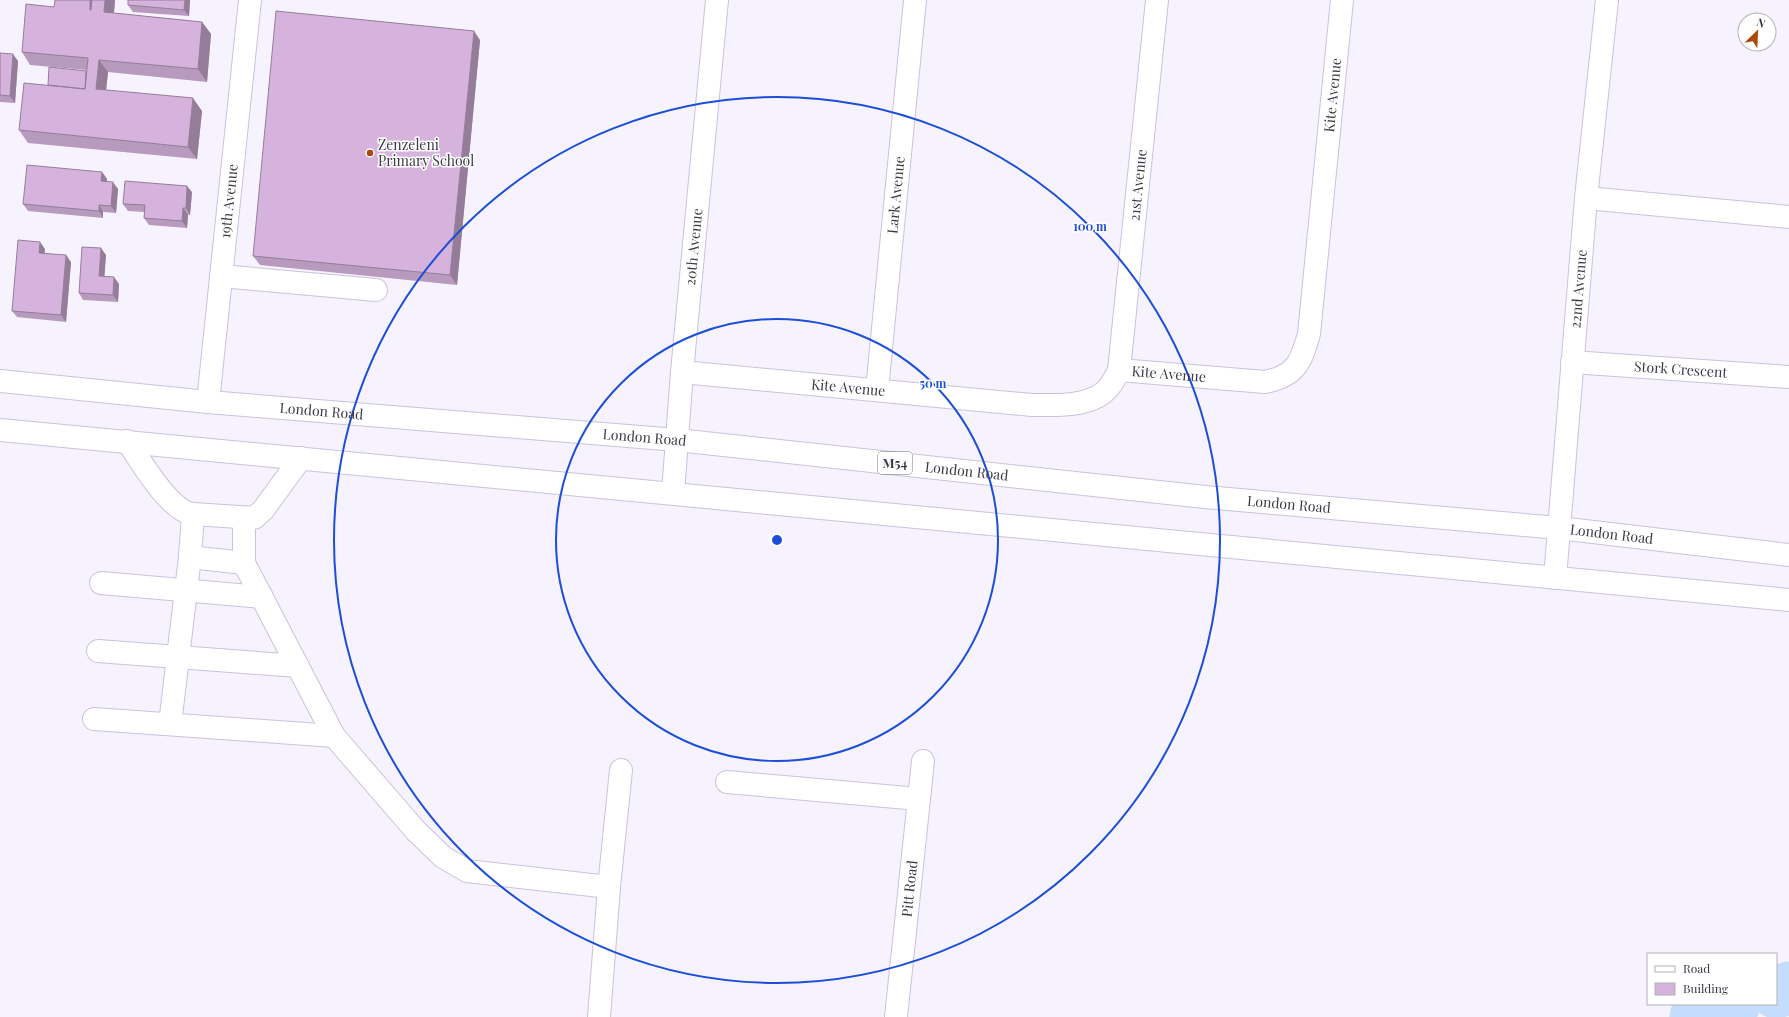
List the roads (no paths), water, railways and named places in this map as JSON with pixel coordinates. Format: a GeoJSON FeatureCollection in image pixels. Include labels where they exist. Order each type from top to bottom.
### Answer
{"type":"FeatureCollection","features":[{"type":"Feature","properties":{"kind":"street","name":"19th Avenue"},"geometry":{"type":"LineString","coordinates":[[208,402],[250,0]]}},
{"type":"Feature","properties":{"kind":"street","name":"20th Avenue"},"geometry":{"type":"LineString","coordinates":[[673,493],[682,372],[717,0]]}},
{"type":"Feature","properties":{"kind":"street","name":"Lark Avenue"},"geometry":{"type":"LineString","coordinates":[[877,390],[915,0]]}},
{"type":"Feature","properties":{"kind":"street","name":"21st Avenue"},"geometry":{"type":"LineString","coordinates":[[1119,370],[1157,0]]}},
{"type":"Feature","properties":{"kind":"street","name":"Kite Avenue"},"geometry":{"type":"LineString","coordinates":[[682,372],[1032,405],[1064,404],[1089,399],[1103,393],[1113,382],[1119,370],[1265,382],[1280,379],[1289,374],[1296,366],[1304,352],[1309,334],[1342,0]]}},
{"type":"Feature","properties":{"kind":"street","name":"22nd Avenue"},"geometry":{"type":"LineString","coordinates":[[1555,578],[1586,198],[1607,0]]}},
{"type":"Feature","properties":{"kind":"street"},"geometry":{"type":"LineString","coordinates":[[1586,198],[1789,217]]}},
{"type":"Feature","properties":{"kind":"street"},"geometry":{"type":"LineString","coordinates":[[221,276],[376,290]]}},
{"type":"Feature","properties":{"kind":"street","name":"Stork Crescent"},"geometry":{"type":"LineString","coordinates":[[1572,362],[1789,377]]}},
{"type":"Feature","properties":{"kind":"street","name":"London Road"},"geometry":{"type":"LineString","coordinates":[[0,381],[208,402],[677,440],[1205,497],[1559,528],[1789,555]]}},
{"type":"Feature","properties":{"kind":"street"},"geometry":{"type":"LineString","coordinates":[[0,430],[1789,600]]}},
{"type":"Feature","properties":{"kind":"street"},"geometry":{"type":"LineString","coordinates":[[127,441],[166,495],[186,513],[193,514],[254,518],[264,510],[300,458]]}},
{"type":"Feature","properties":{"kind":"street"},"geometry":{"type":"LineString","coordinates":[[170,724],[190,557],[193,514]]}},
{"type":"Feature","properties":{"kind":"street"},"geometry":{"type":"LineString","coordinates":[[244,518],[244,563],[334,736],[416,831],[443,857],[467,871],[609,887]]}},
{"type":"Feature","properties":{"kind":"street"},"geometry":{"type":"LineString","coordinates":[[190,557],[244,563]]}},
{"type":"Feature","properties":{"kind":"street"},"geometry":{"type":"LineString","coordinates":[[101,583],[262,597]]}},
{"type":"Feature","properties":{"kind":"street"},"geometry":{"type":"LineString","coordinates":[[98,651],[298,666]]}},
{"type":"Feature","properties":{"kind":"street"},"geometry":{"type":"LineString","coordinates":[[94,719],[334,736]]}},
{"type":"Feature","properties":{"kind":"street","name":"Pitt Road"},"geometry":{"type":"LineString","coordinates":[[896,1017],[923,761]]}},
{"type":"Feature","properties":{"kind":"street"},"geometry":{"type":"LineString","coordinates":[[600,1017],[609,887],[621,770]]}},
{"type":"Feature","properties":{"kind":"street"},"geometry":{"type":"LineString","coordinates":[[727,782],[919,799]]}},
{"type":"Feature","properties":{"kind":"waterway"},"geometry":{"type":"LineString","coordinates":[[1777,992],[1789,988]]}},
{"type":"Feature","properties":{"kind":"waterway"},"geometry":{"type":"LineString","coordinates":[[1696,1017],[1731,1005]]}},
{"type":"Feature","properties":{"kind":"place","name":"Zenzeleni Primary School"},"geometry":{"type":"Point","coordinates":[370,153]}}]}
